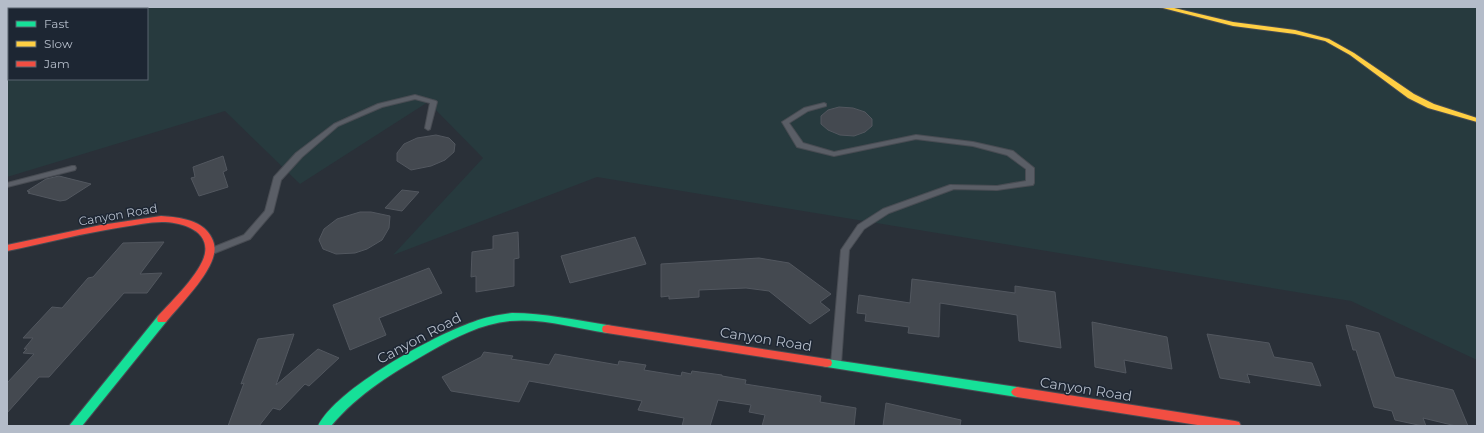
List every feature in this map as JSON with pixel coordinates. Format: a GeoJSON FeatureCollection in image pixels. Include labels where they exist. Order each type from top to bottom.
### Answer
{"type":"FeatureCollection","features":[{"type":"Feature","properties":{"kind":"street"},"geometry":{"type":"LineString","coordinates":[[1162,7],[1233,24],[1295,32],[1327,40],[1352,54],[1411,96],[1431,106],[1477,120]]}},
{"type":"Feature","properties":{"kind":"street","name":"Canyon Road"},"geometry":{"type":"LineString","coordinates":[[7,248],[118,225],[164,219],[185,222],[200,229],[209,240],[210,252]]}},
{"type":"Feature","properties":{"kind":"street"},"geometry":{"type":"LineString","coordinates":[[75,426],[202,271],[210,252]]}},
{"type":"Feature","properties":{"kind":"street","name":"Canyon Road"},"geometry":{"type":"LineString","coordinates":[[324,426],[331,416],[357,390],[391,366],[469,326],[498,319],[526,317],[1235,426]]}},
{"type":"Feature","properties":{"kind":"lane"},"geometry":{"type":"LineString","coordinates":[[210,252],[248,237],[269,212],[277,179],[299,155],[336,124],[380,105],[415,98],[434,102],[428,128]]}},
{"type":"Feature","properties":{"kind":"lane"},"geometry":{"type":"LineString","coordinates":[[824,105],[806,109],[785,122],[800,145],[834,154],[916,137],[973,144],[1010,153],[1030,168],[1030,183],[997,188],[953,187],[886,211],[861,227],[846,250],[836,364]]}},
{"type":"Feature","properties":{"kind":"lane"},"geometry":{"type":"LineString","coordinates":[[7,185],[72,168]]}},
{"type":"Feature","properties":{"kind":"green space"},"geometry":{"type":"Polygon","coordinates":[[[7,7],[1477,7],[1477,360],[1351,301],[597,177],[393,255],[483,158],[428,102],[300,184],[225,111],[7,177],[7,7]]]}},
{"type":"Feature","properties":{"kind":"building"},"geometry":{"type":"Polygon","coordinates":[[[839,107],[853,108],[865,112],[872,119],[872,126],[865,132],[854,136],[840,135],[828,130],[821,124],[821,116],[828,110],[839,107]]]}},
{"type":"Feature","properties":{"kind":"building"},"geometry":{"type":"Polygon","coordinates":[[[436,135],[449,138],[455,144],[454,152],[445,160],[431,166],[411,170],[397,161],[397,153],[404,144],[417,138],[436,135]]]}},
{"type":"Feature","properties":{"kind":"building"},"geometry":{"type":"Polygon","coordinates":[[[223,156],[227,170],[223,172],[228,187],[199,196],[191,178],[195,177],[193,167],[223,156]]]}},
{"type":"Feature","properties":{"kind":"building"},"geometry":{"type":"Polygon","coordinates":[[[59,176],[91,184],[66,200],[60,201],[28,193],[30,192],[27,191],[46,179],[59,176]]]}},
{"type":"Feature","properties":{"kind":"building"},"geometry":{"type":"Polygon","coordinates":[[[402,190],[419,192],[402,211],[385,208],[402,190]]]}},
{"type":"Feature","properties":{"kind":"building"},"geometry":{"type":"Polygon","coordinates":[[[360,212],[371,212],[390,216],[389,228],[382,240],[367,249],[355,253],[336,254],[323,249],[319,240],[324,229],[337,219],[360,212]]]}},
{"type":"Feature","properties":{"kind":"building"},"geometry":{"type":"Polygon","coordinates":[[[518,232],[519,258],[514,259],[514,286],[476,292],[476,276],[471,277],[472,252],[493,249],[493,236],[518,232]]]}},
{"type":"Feature","properties":{"kind":"building"},"geometry":{"type":"Polygon","coordinates":[[[635,237],[646,264],[570,283],[561,256],[635,237]]]}},
{"type":"Feature","properties":{"kind":"building"},"geometry":{"type":"Polygon","coordinates":[[[164,242],[140,274],[162,273],[147,293],[124,293],[49,377],[39,377],[7,413],[7,383],[34,354],[23,353],[27,349],[24,349],[33,338],[23,338],[52,307],[62,308],[88,278],[93,277],[123,243],[164,242]]]}},
{"type":"Feature","properties":{"kind":"building"},"geometry":{"type":"Polygon","coordinates":[[[759,258],[789,263],[831,294],[820,302],[830,310],[810,324],[769,291],[746,288],[699,290],[699,297],[669,299],[669,296],[661,297],[661,264],[759,258]]]}},
{"type":"Feature","properties":{"kind":"building"},"geometry":{"type":"Polygon","coordinates":[[[429,268],[442,293],[379,318],[386,335],[350,350],[333,305],[429,268]]]}},
{"type":"Feature","properties":{"kind":"building"},"geometry":{"type":"Polygon","coordinates":[[[912,279],[1015,293],[1015,286],[1055,292],[1061,348],[1019,341],[1017,315],[940,303],[939,337],[908,333],[909,327],[865,321],[866,314],[857,313],[859,295],[910,303],[912,279]]]}},
{"type":"Feature","properties":{"kind":"building"},"geometry":{"type":"Polygon","coordinates":[[[1092,322],[1167,337],[1172,369],[1124,360],[1126,373],[1095,367],[1092,322]]]}},
{"type":"Feature","properties":{"kind":"building"},"geometry":{"type":"Polygon","coordinates":[[[1346,325],[1379,333],[1395,377],[1453,390],[1468,426],[1456,426],[1423,418],[1426,426],[1423,426],[1395,420],[1392,411],[1374,407],[1356,350],[1353,350],[1346,325]]]}},
{"type":"Feature","properties":{"kind":"building"},"geometry":{"type":"Polygon","coordinates":[[[294,334],[276,385],[318,349],[339,358],[309,386],[305,384],[280,410],[273,408],[259,426],[228,426],[244,383],[241,384],[258,339],[294,334]]]}},
{"type":"Feature","properties":{"kind":"building"},"geometry":{"type":"Polygon","coordinates":[[[1207,334],[1269,343],[1274,357],[1312,363],[1321,386],[1247,374],[1250,383],[1220,378],[1207,334]]]}},
{"type":"Feature","properties":{"kind":"building"},"geometry":{"type":"Polygon","coordinates":[[[484,352],[513,356],[511,359],[549,365],[555,354],[618,365],[619,361],[646,365],[644,370],[681,376],[682,372],[691,374],[692,371],[722,375],[746,380],[745,384],[821,396],[820,402],[856,408],[854,426],[762,426],[765,415],[749,412],[751,405],[718,400],[710,426],[682,426],[684,418],[638,410],[642,401],[529,381],[519,402],[451,391],[442,377],[481,357],[484,352]]]}},
{"type":"Feature","properties":{"kind":"building"},"geometry":{"type":"Polygon","coordinates":[[[886,403],[961,420],[960,426],[883,426],[886,403]]]}},
{"type":"Feature","properties":{"kind":"traffic: fast"},"geometry":{"type":"LineString","coordinates":[[324,426],[347,401],[373,380],[454,334],[487,321],[512,317],[525,317],[556,320],[607,329]]}},
{"type":"Feature","properties":{"kind":"traffic: fast"},"geometry":{"type":"LineString","coordinates":[[75,426],[162,319]]}},
{"type":"Feature","properties":{"kind":"traffic: fast"},"geometry":{"type":"LineString","coordinates":[[827,363],[1017,392]]}},
{"type":"Feature","properties":{"kind":"traffic: slow"},"geometry":{"type":"LineString","coordinates":[[1162,7],[1233,24],[1295,32],[1327,40],[1352,54],[1411,96],[1431,106],[1477,120]]}},
{"type":"Feature","properties":{"kind":"traffic: jam"},"geometry":{"type":"LineString","coordinates":[[7,248],[116,225],[161,219],[181,221],[196,227],[207,237],[210,244],[208,260],[197,278],[162,319]]}},
{"type":"Feature","properties":{"kind":"traffic: jam"},"geometry":{"type":"LineString","coordinates":[[607,329],[827,363]]}},
{"type":"Feature","properties":{"kind":"traffic: jam"},"geometry":{"type":"LineString","coordinates":[[1017,392],[1235,426]]}}]}
